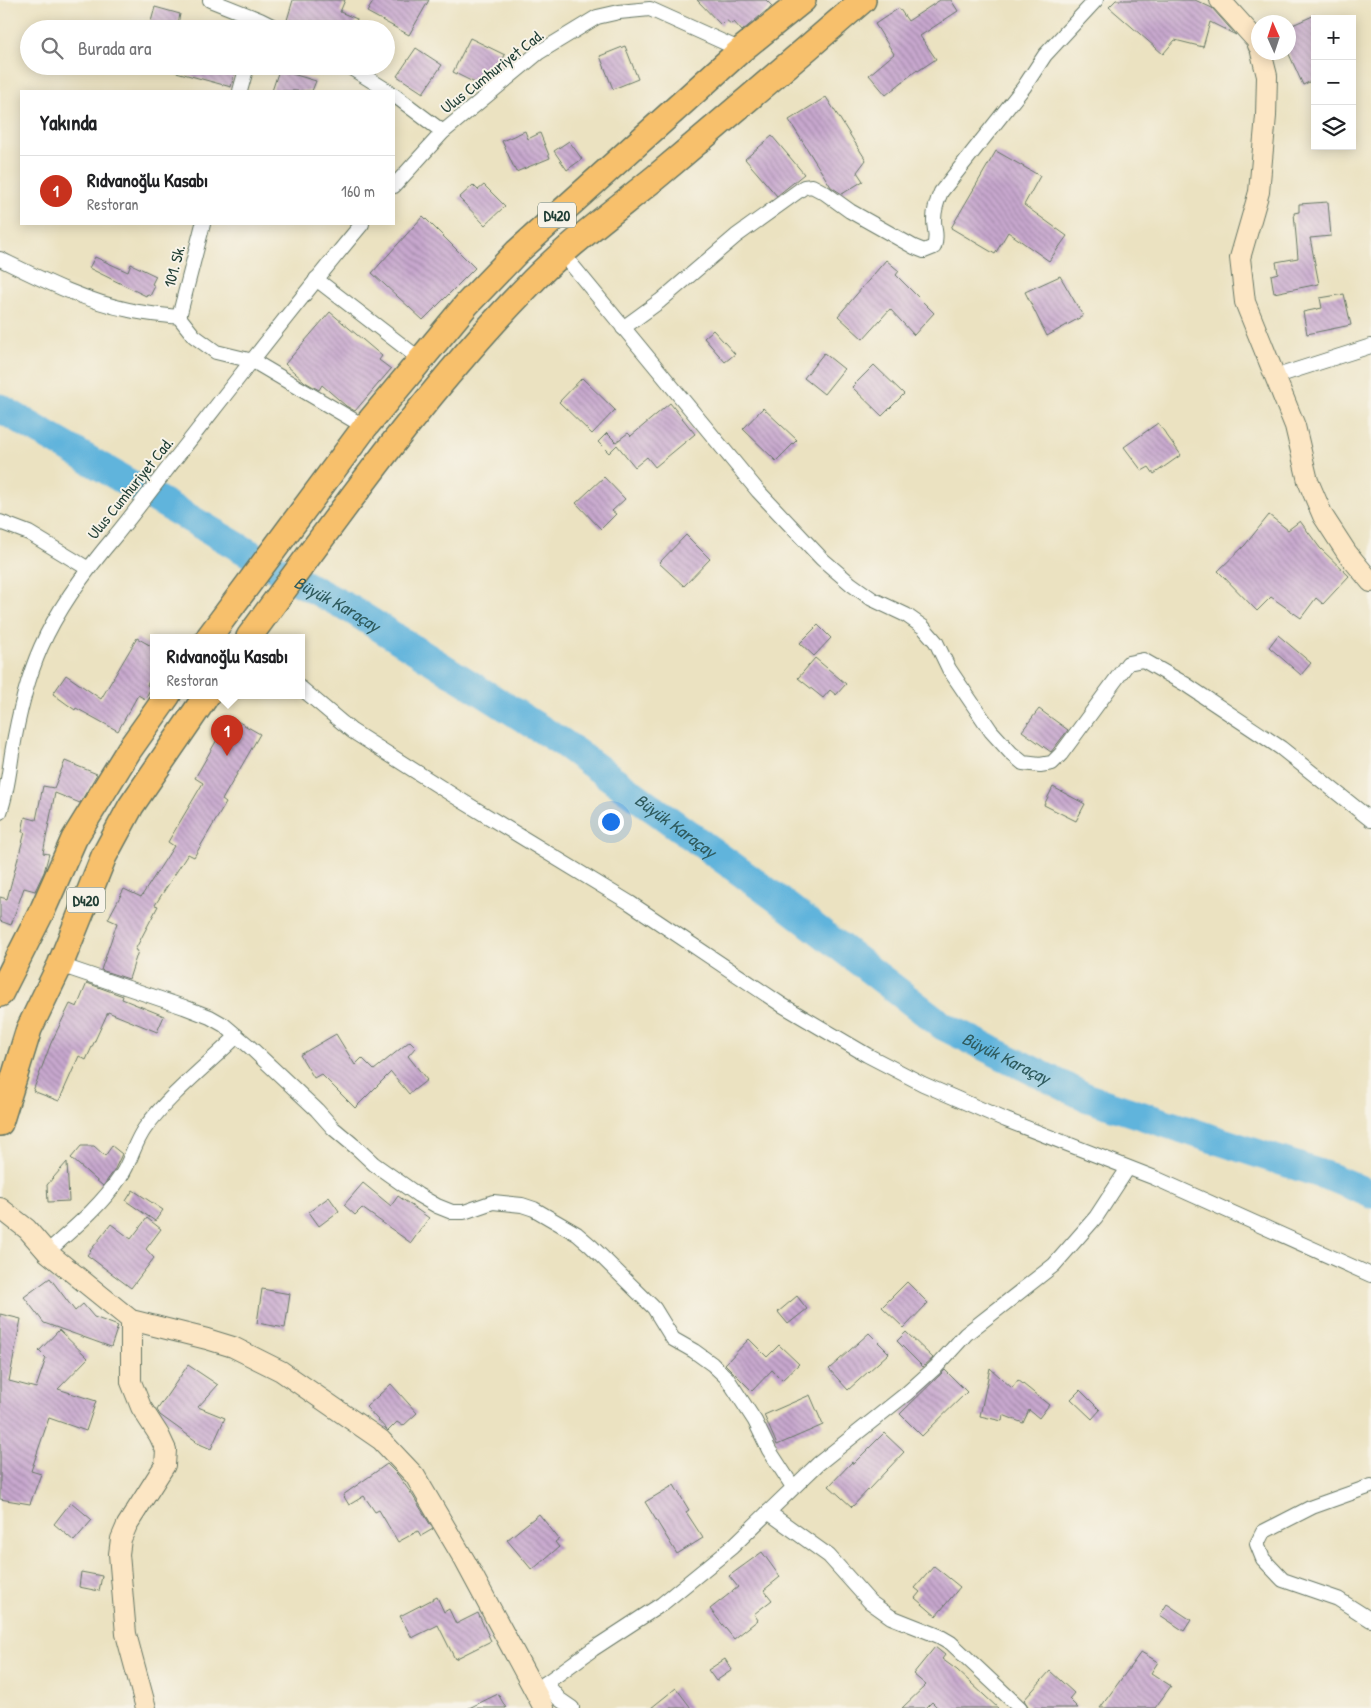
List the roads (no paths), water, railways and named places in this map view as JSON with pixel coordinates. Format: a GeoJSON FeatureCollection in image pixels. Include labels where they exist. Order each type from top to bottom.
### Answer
{"type":"FeatureCollection","features":[{"type":"Feature","properties":{"kind":"highway","name":"D420"},"geometry":{"type":"LineString","coordinates":[[211,634],[365,428],[467,304],[516,252],[741,50],[803,0]]}},
{"type":"Feature","properties":{"kind":"highway"},"geometry":{"type":"LineString","coordinates":[[251,634],[416,415],[526,288],[562,253],[654,178],[863,0]]}},
{"type":"Feature","properties":{"kind":"highway","name":"D420"},"geometry":{"type":"LineString","coordinates":[[0,994],[43,909],[74,839],[129,750],[165,699]]}},
{"type":"Feature","properties":{"kind":"highway","name":"D420"},"geometry":{"type":"LineString","coordinates":[[0,1123],[29,1029],[60,965],[104,856],[131,806],[204,699]]}},
{"type":"Feature","properties":{"kind":"street"},"geometry":{"type":"LineString","coordinates":[[210,0],[250,20]]}},
{"type":"Feature","properties":{"kind":"street"},"geometry":{"type":"LineString","coordinates":[[623,328],[660,301],[736,236],[804,187],[812,186],[825,193],[850,211],[914,247],[924,251],[934,248],[937,237],[934,220],[936,202],[940,192],[1024,87],[1045,55],[1096,0]]}},
{"type":"Feature","properties":{"kind":"street"},"geometry":{"type":"LineString","coordinates":[[1220,0],[1251,34]]}},
{"type":"Feature","properties":{"kind":"street","name":"Ulus Cumhuriyet Cad."},"geometry":{"type":"LineString","coordinates":[[395,185],[443,132],[538,54],[597,17],[644,4],[741,50]]}},
{"type":"Feature","properties":{"kind":"street"},"geometry":{"type":"LineString","coordinates":[[1262,60],[1267,76],[1266,116],[1259,192],[1240,258],[1245,302],[1274,378],[1295,426],[1308,481],[1323,516],[1347,553],[1371,582]]}},
{"type":"Feature","properties":{"kind":"street"},"geometry":{"type":"LineString","coordinates":[[240,90],[244,75]]}},
{"type":"Feature","properties":{"kind":"street"},"geometry":{"type":"LineString","coordinates":[[362,75],[386,90]]}},
{"type":"Feature","properties":{"kind":"street"},"geometry":{"type":"LineString","coordinates":[[395,96],[443,132]]}},
{"type":"Feature","properties":{"kind":"street","name":"101. Sk."},"geometry":{"type":"LineString","coordinates":[[179,317],[203,225]]}},
{"type":"Feature","properties":{"kind":"street","name":"Ulus Cumhuriyet Cad."},"geometry":{"type":"LineString","coordinates":[[0,812],[9,777],[18,723],[34,664],[48,631],[87,568],[117,534],[253,361],[273,332],[361,225]]}},
{"type":"Feature","properties":{"kind":"street"},"geometry":{"type":"LineString","coordinates":[[562,253],[758,492],[822,559],[851,584],[888,608],[906,615],[923,628],[936,642],[949,669],[991,731],[1023,763],[1040,765],[1052,763],[1061,754],[1128,663],[1143,660],[1185,684],[1281,748],[1371,820]]}},
{"type":"Feature","properties":{"kind":"street"},"geometry":{"type":"LineString","coordinates":[[0,259],[57,286],[102,303],[129,310],[179,317],[194,336],[216,352],[253,361],[365,428]]}},
{"type":"Feature","properties":{"kind":"street"},"geometry":{"type":"LineString","coordinates":[[316,279],[421,360]]}},
{"type":"Feature","properties":{"kind":"street"},"geometry":{"type":"LineString","coordinates":[[1274,378],[1371,346]]}},
{"type":"Feature","properties":{"kind":"street"},"geometry":{"type":"LineString","coordinates":[[0,522],[29,533],[87,568]]}},
{"type":"Feature","properties":{"kind":"street"},"geometry":{"type":"LineString","coordinates":[[305,691],[352,731],[630,903],[782,1005],[859,1050],[923,1084],[1006,1120],[1155,1178],[1371,1275]]}},
{"type":"Feature","properties":{"kind":"street"},"geometry":{"type":"LineString","coordinates":[[60,965],[210,1017],[224,1025],[250,1047],[333,1128],[374,1164],[418,1196],[452,1212],[464,1212],[493,1202],[522,1205],[577,1234],[654,1308],[673,1339],[712,1364],[727,1378],[755,1421],[769,1450],[793,1487]]}},
{"type":"Feature","properties":{"kind":"street"},"geometry":{"type":"LineString","coordinates":[[47,1252],[108,1195],[123,1173],[139,1137],[161,1108],[237,1036]]}},
{"type":"Feature","properties":{"kind":"street"},"geometry":{"type":"LineString","coordinates":[[539,1686],[662,1604],[698,1577],[818,1464],[930,1373],[966,1334],[1054,1265],[1096,1217],[1128,1168]]}},
{"type":"Feature","properties":{"kind":"street"},"geometry":{"type":"LineString","coordinates":[[0,1208],[27,1229],[47,1252],[131,1320],[207,1338],[233,1347],[282,1371],[381,1440],[415,1476],[539,1686],[544,1708]]}},
{"type":"Feature","properties":{"kind":"street"},"geometry":{"type":"LineString","coordinates":[[131,1320],[131,1382],[141,1407],[166,1450],[165,1465],[127,1525],[121,1539],[119,1554],[126,1634],[146,1708]]}},
{"type":"Feature","properties":{"kind":"street"},"geometry":{"type":"LineString","coordinates":[[1371,1486],[1312,1507],[1263,1532],[1257,1544],[1263,1559],[1283,1580],[1338,1600],[1371,1620]]}},
{"type":"Feature","properties":{"kind":"street"},"geometry":{"type":"LineString","coordinates":[[768,1512],[829,1556],[870,1602],[891,1617],[939,1636],[951,1644],[1020,1708]]}},
{"type":"Feature","properties":{"kind":"street"},"geometry":{"type":"LineString","coordinates":[[539,1686],[572,1708]]}},
{"type":"Feature","properties":{"kind":"waterway","name":"Büyük Karaçay"},"geometry":{"type":"LineString","coordinates":[[0,408],[292,578],[352,610],[563,743],[775,897],[943,1026],[1088,1098],[1333,1178],[1371,1194]]}},
{"type":"Feature","properties":{"kind":"place","name":"Rıdvanoğlu Kasabı"},"geometry":{"type":"Point","coordinates":[227,756]}}]}
